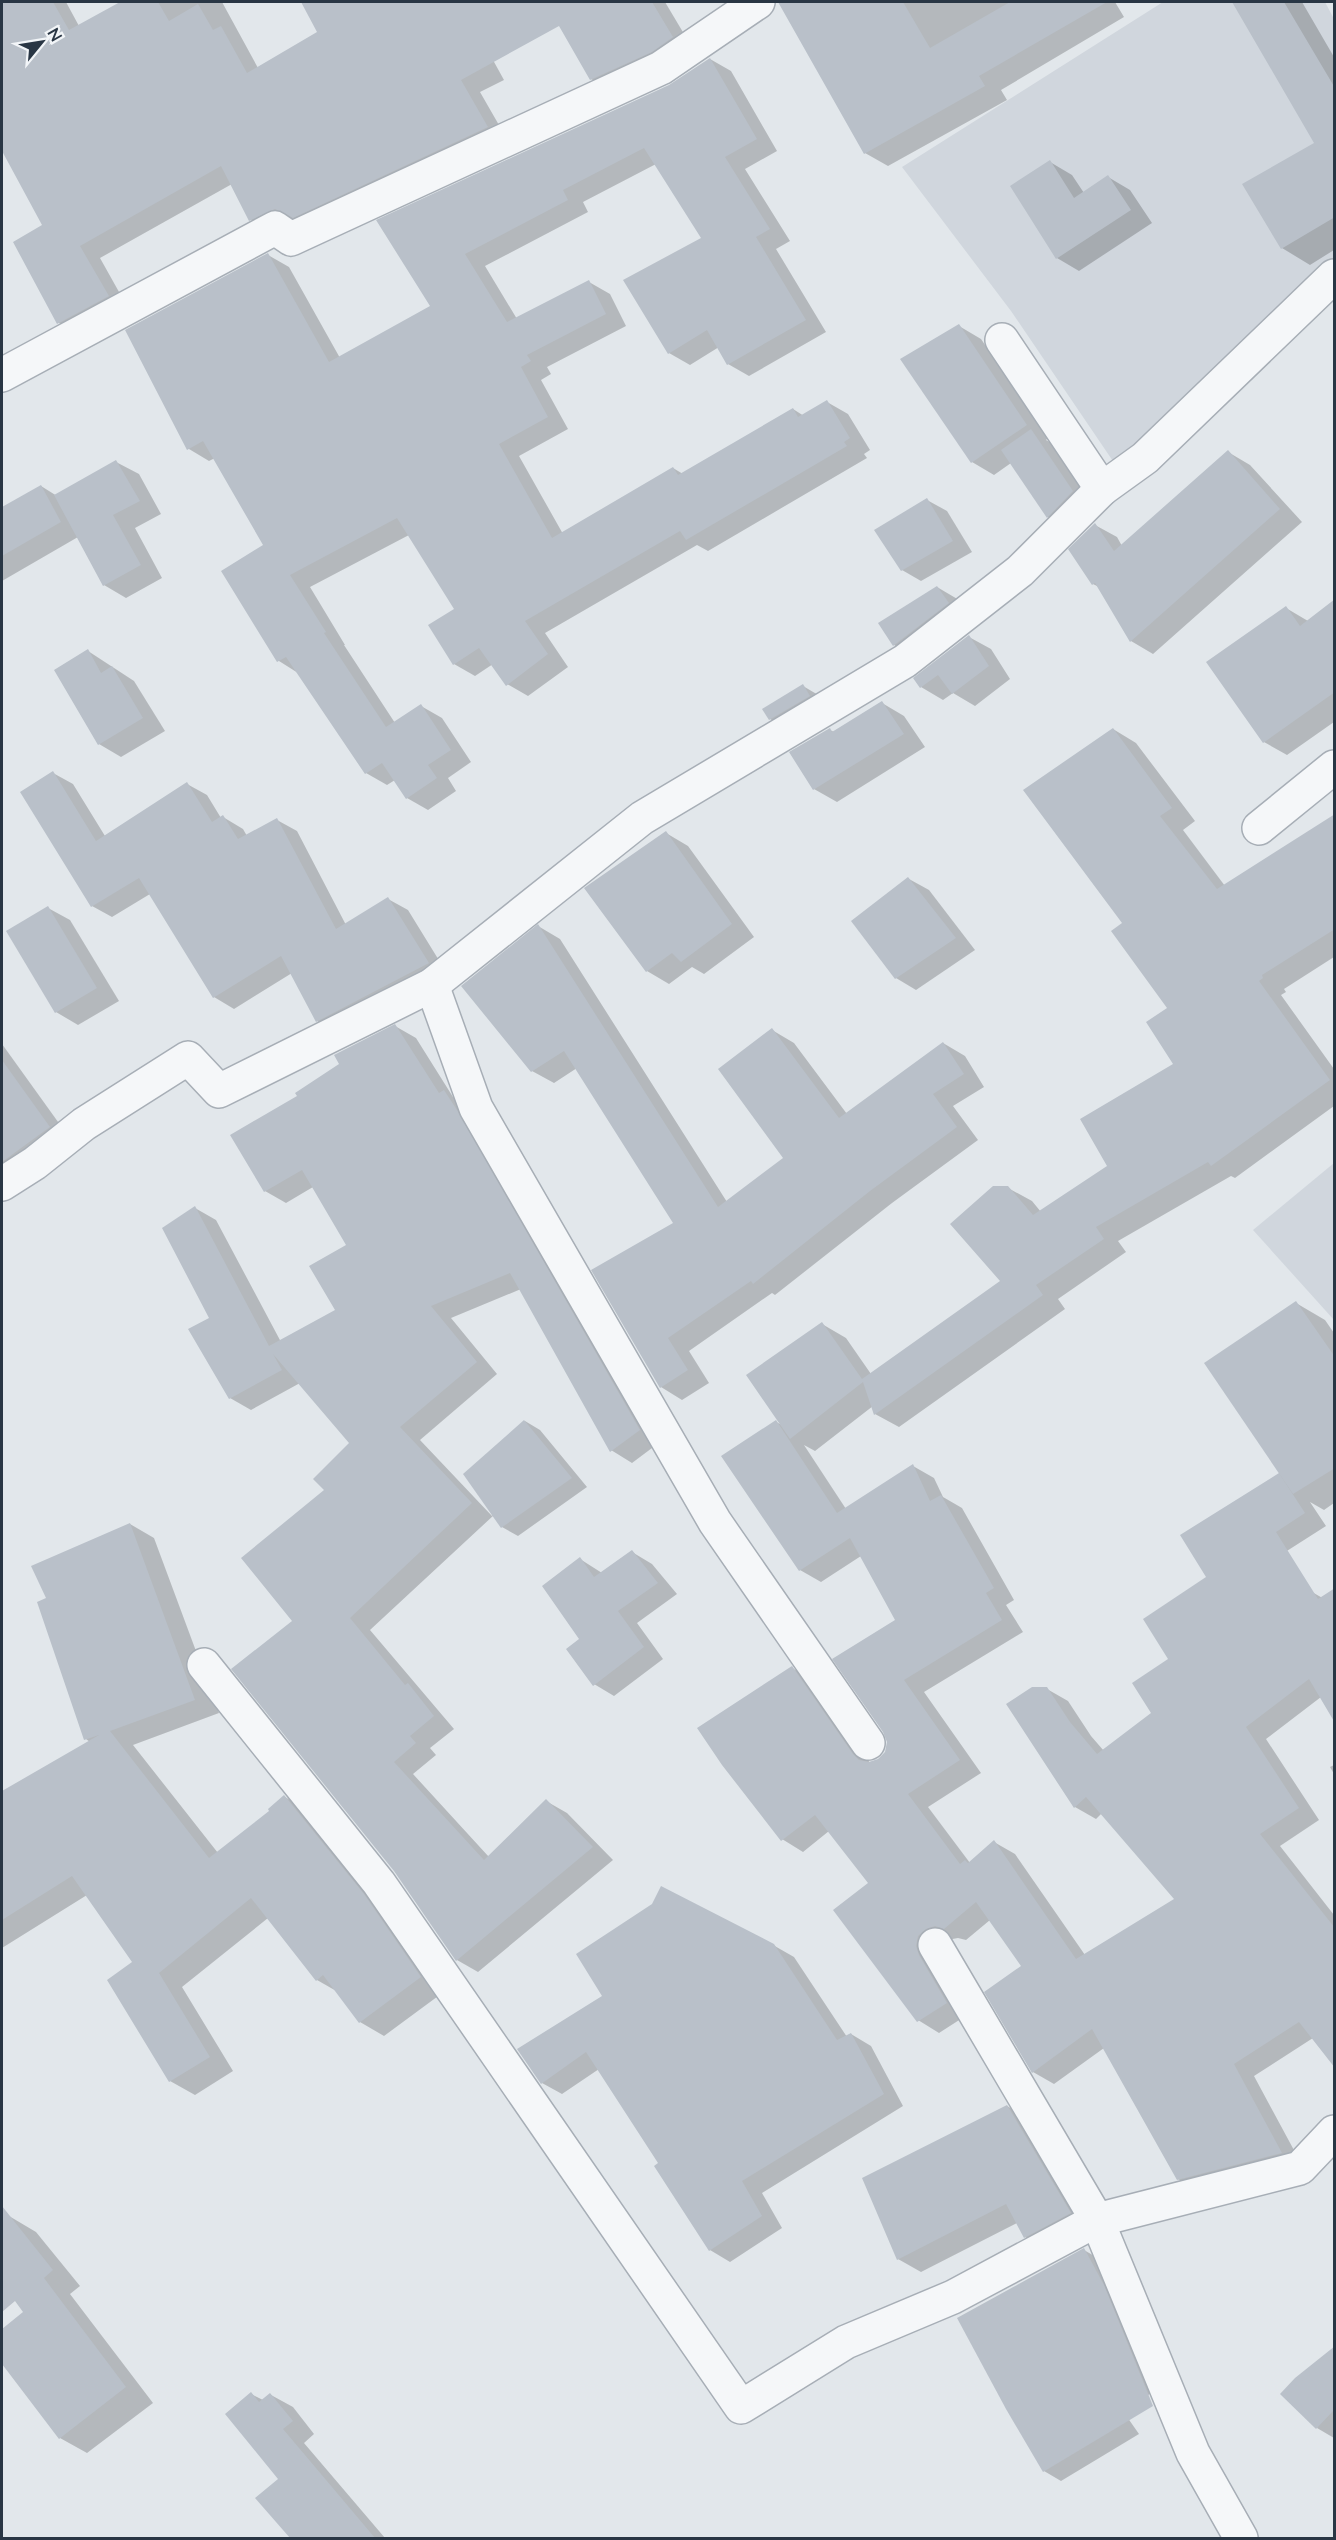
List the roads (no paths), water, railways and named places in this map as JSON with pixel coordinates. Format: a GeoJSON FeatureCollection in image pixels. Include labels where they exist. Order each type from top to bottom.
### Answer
{"type":"FeatureCollection","features":[{"type":"Feature","properties":{"kind":"street"},"geometry":{"type":"LineString","coordinates":[[2,375],[275,228],[291,239],[660,68],[758,2]]}},
{"type":"Feature","properties":{"kind":"street"},"geometry":{"type":"LineString","coordinates":[[2,1184],[35,1163],[84,1124],[188,1058],[219,1091],[432,985],[642,818],[904,661],[1020,571],[1102,489],[1145,458],[1335,276]]}},
{"type":"Feature","properties":{"kind":"street"},"geometry":{"type":"LineString","coordinates":[[1002,340],[1102,489]]}},
{"type":"Feature","properties":{"kind":"street"},"geometry":{"type":"LineString","coordinates":[[1259,828],[1335,767]]}},
{"type":"Feature","properties":{"kind":"street"},"geometry":{"type":"LineString","coordinates":[[432,985],[476,1108],[715,1522],[868,1743]]}},
{"type":"Feature","properties":{"kind":"street"},"geometry":{"type":"LineString","coordinates":[[204,1665],[379,1883],[741,2407],[846,2342],[953,2297],[1097,2220],[1300,2168],[1335,2132]]}},
{"type":"Feature","properties":{"kind":"street"},"geometry":{"type":"LineString","coordinates":[[935,1945],[1097,2220],[1193,2452],[1241,2538]]}}]}
